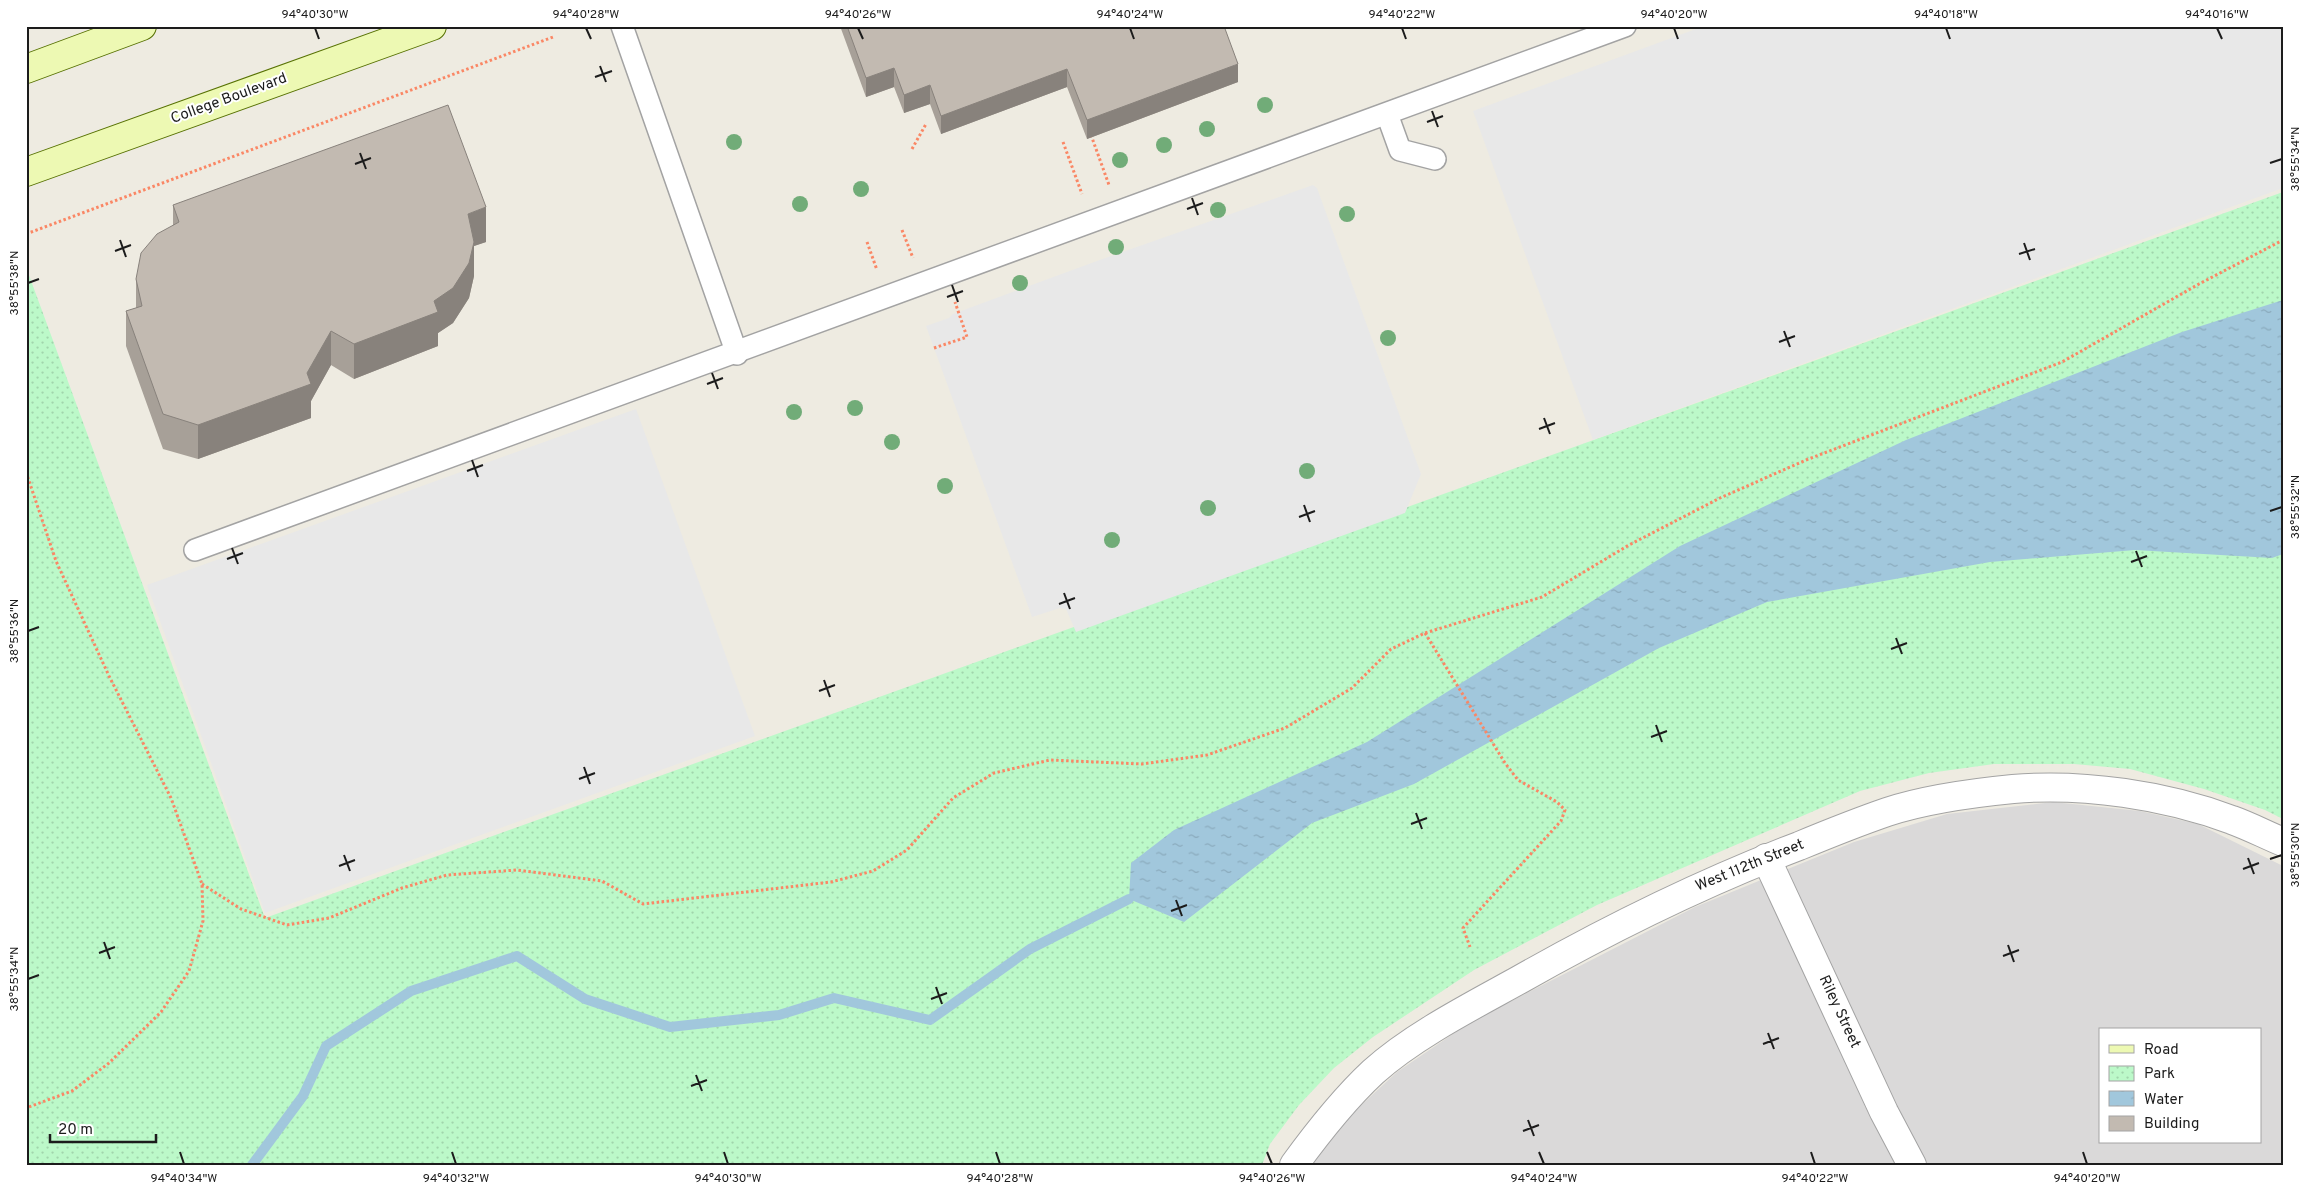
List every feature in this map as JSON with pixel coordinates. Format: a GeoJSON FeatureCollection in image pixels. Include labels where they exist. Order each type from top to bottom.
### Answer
{"type":"FeatureCollection","features":[{"type":"Feature","properties":{"kind":"main road"},"geometry":{"type":"LineString","coordinates":[[26,69],[142,26]]}},
{"type":"Feature","properties":{"kind":"main road","name":"College Boulevard"},"geometry":{"type":"LineString","coordinates":[[26,172],[432,26]]}},
{"type":"Feature","properties":{"kind":"street","name":"West 112th Street"},"geometry":{"type":"LineString","coordinates":[[1294,1165],[1325,1122],[1374,1071],[1427,1034],[1588,941],[1672,899],[1766,858],[1890,811],[1953,797],[2015,789],[2084,789],[2154,798],[2231,819],[2283,842]]}},
{"type":"Feature","properties":{"kind":"street","name":"Riley Street"},"geometry":{"type":"LineString","coordinates":[[1766,858],[1884,1112],[1912,1165]]}},
{"type":"Feature","properties":{"kind":"lane"},"geometry":{"type":"LineString","coordinates":[[622,26],[737,354]]}},
{"type":"Feature","properties":{"kind":"lane"},"geometry":{"type":"LineString","coordinates":[[195,550],[737,354],[1625,26]]}},
{"type":"Feature","properties":{"kind":"lane"},"geometry":{"type":"LineString","coordinates":[[1387,114],[1400,150],[1435,160]]}},
{"type":"Feature","properties":{"kind":"path"},"geometry":{"type":"LineString","coordinates":[[26,234],[552,37]]}},
{"type":"Feature","properties":{"kind":"path"},"geometry":{"type":"LineString","coordinates":[[912,149],[926,124]]}},
{"type":"Feature","properties":{"kind":"path"},"geometry":{"type":"LineString","coordinates":[[1090,132],[1109,186]]}},
{"type":"Feature","properties":{"kind":"path"},"geometry":{"type":"LineString","coordinates":[[1063,142],[1083,195]]}},
{"type":"Feature","properties":{"kind":"path"},"geometry":{"type":"LineString","coordinates":[[202,884],[240,909],[288,925],[329,918],[402,888],[446,875],[517,870],[602,881],[643,904],[831,882],[873,871],[907,850],[953,798],[994,773],[1050,760],[1142,764],[1207,755],[1285,728],[1352,688],[1391,649],[1425,633],[1542,597],[1629,545],[1720,498],[1806,460],[2062,362],[2199,284],[2283,240]]}},
{"type":"Feature","properties":{"kind":"path"},"geometry":{"type":"LineString","coordinates":[[867,242],[880,275]]}},
{"type":"Feature","properties":{"kind":"path"},"geometry":{"type":"LineString","coordinates":[[26,472],[56,561],[109,676],[171,798],[202,884],[202,921],[189,971],[161,1012],[109,1063],[72,1091],[26,1108]]}},
{"type":"Feature","properties":{"kind":"path"},"geometry":{"type":"LineString","coordinates":[[1425,633],[1505,763],[1518,780],[1557,802],[1566,810],[1560,821],[1463,928],[1470,947]]}},
{"type":"Feature","properties":{"kind":"shaded area"},"geometry":{"type":"Polygon","coordinates":[[[1704,26],[2283,26],[2283,188],[1593,440],[1473,111],[1704,26]]]}},
{"type":"Feature","properties":{"kind":"shaded area"},"geometry":{"type":"Polygon","coordinates":[[[1313,185],[1317,188],[1421,474],[1405,513],[1076,632],[1066,609],[1060,608],[1032,617],[926,326],[949,318],[953,314],[1097,261],[1313,185]]]}},
{"type":"Feature","properties":{"kind":"shaded area"},"geometry":{"type":"Polygon","coordinates":[[[636,409],[755,736],[265,913],[147,585],[636,409]]]}},
{"type":"Feature","properties":{"kind":"shaded area"},"geometry":{"type":"Polygon","coordinates":[[[2053,802],[2140,811],[2198,824],[2283,866],[2283,1165],[1312,1165],[1344,1121],[1397,1072],[1472,1021],[1695,907],[1854,842],[1947,814],[2053,802]]]}},
{"type":"Feature","properties":{"kind":"green space"},"geometry":{"type":"Polygon","coordinates":[[[2283,192],[2283,819],[2265,810],[2204,789],[2130,769],[2074,764],[1994,764],[1929,773],[1860,791],[1597,905],[1474,970],[1373,1037],[1334,1068],[1299,1105],[1270,1144],[1262,1165],[26,1165],[26,267],[265,918],[2283,192]]]}},
{"type":"Feature","properties":{"kind":"water"},"geometry":{"type":"Polygon","coordinates":[[[2283,300],[2283,554],[2272,558],[2135,550],[1990,562],[1767,602],[1659,648],[1414,784],[1312,823],[1184,922],[1129,899],[1131,863],[1174,830],[1367,742],[1680,546],[1906,440],[2182,332],[2283,300]]]}},
{"type":"Feature","properties":{"kind":"building"},"geometry":{"type":"Polygon","coordinates":[[[847,26],[1224,26],[1238,64],[1087,120],[1067,69],[941,116],[930,85],[904,95],[894,68],[866,78],[847,26]]]}},
{"type":"Feature","properties":{"kind":"building"},"geometry":{"type":"Polygon","coordinates":[[[448,105],[486,207],[468,214],[474,242],[469,263],[453,288],[434,301],[438,312],[354,344],[331,331],[307,373],[311,384],[198,425],[163,414],[126,311],[142,306],[136,279],[141,253],[157,234],[179,222],[173,205],[448,105]]]}},
{"type":"Feature","properties":{"kind":"waterway"},"geometry":{"type":"LineString","coordinates":[[252,1165],[303,1096],[326,1046],[411,991],[517,956],[585,999],[670,1027],[779,1015],[834,998],[930,1020],[1030,949],[1129,899]]}}]}
